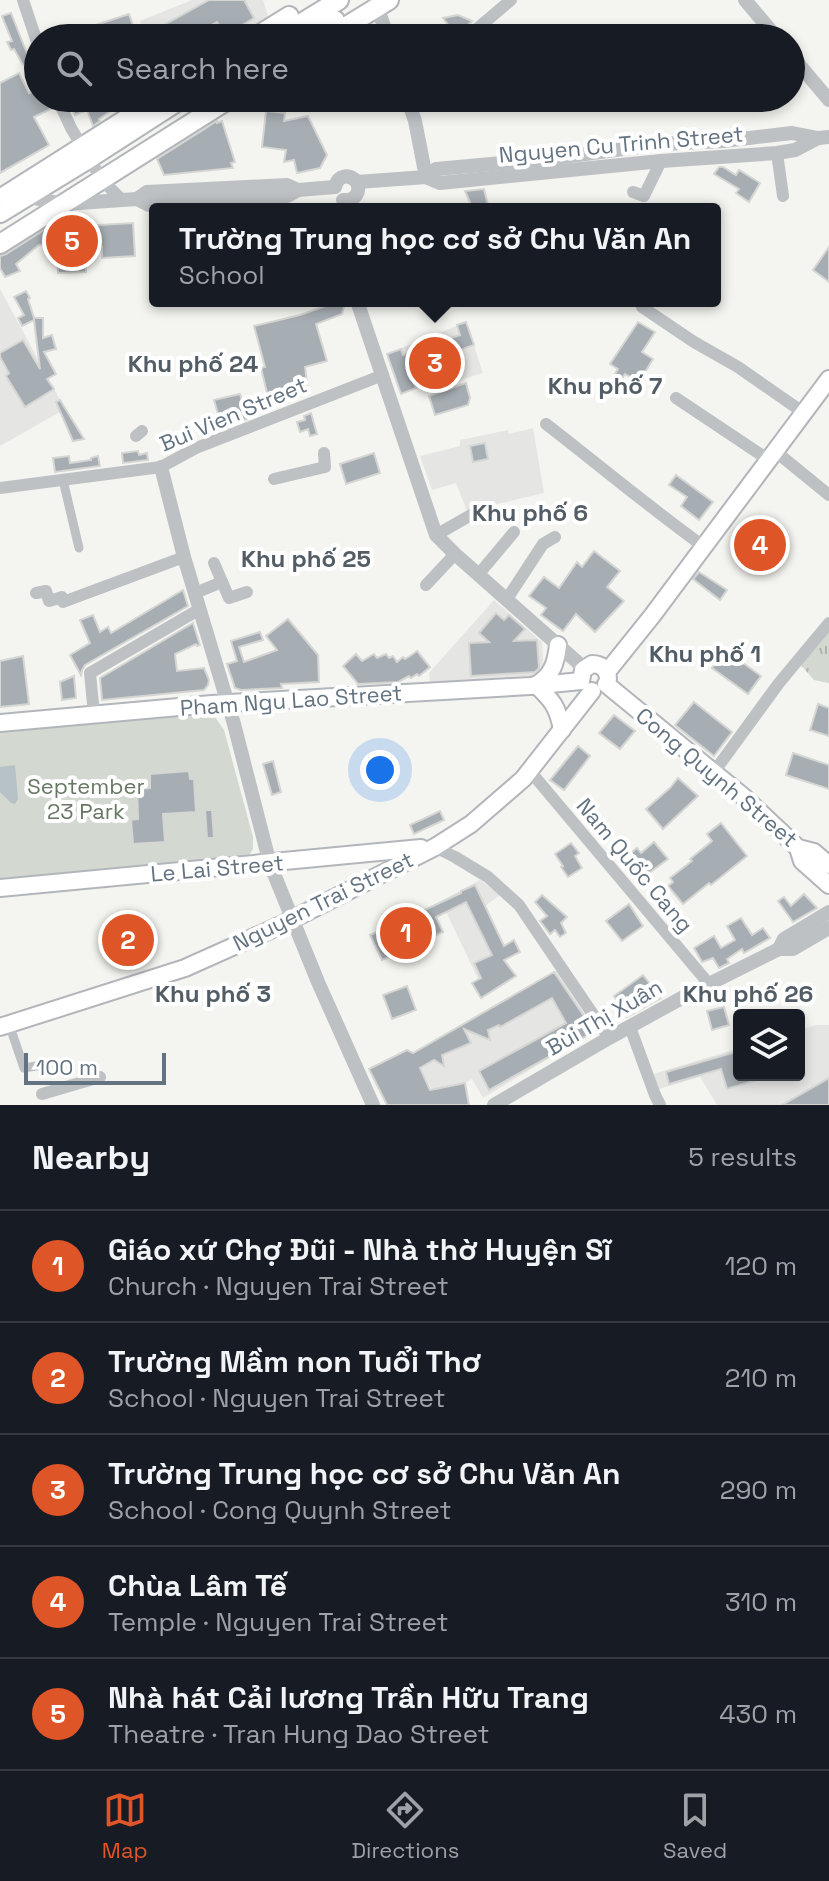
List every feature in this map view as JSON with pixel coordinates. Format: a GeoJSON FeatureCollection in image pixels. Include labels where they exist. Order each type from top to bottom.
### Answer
{"type":"FeatureCollection","features":[{"type":"Feature","properties":{"kind":"main road"},"geometry":{"type":"LineString","coordinates":[[288,24],[326,2]]}},
{"type":"Feature","properties":{"kind":"main road"},"geometry":{"type":"LineString","coordinates":[[342,24],[377,2]]}},
{"type":"Feature","properties":{"kind":"main road"},"geometry":{"type":"LineString","coordinates":[[0,244],[56,202],[148,112]]}},
{"type":"Feature","properties":{"kind":"main road"},"geometry":{"type":"LineString","coordinates":[[0,213],[11,196],[150,144],[186,113]]}},
{"type":"Feature","properties":{"kind":"main road"},"geometry":{"type":"LineString","coordinates":[[0,231],[56,202]]}},
{"type":"Feature","properties":{"kind":"main road","name":"Nguyen Trai Street"},"geometry":{"type":"LineString","coordinates":[[4,1025],[185,968],[293,919],[435,847],[471,824],[530,771],[562,730],[594,679],[652,616],[829,379]]}},
{"type":"Feature","properties":{"kind":"main road"},"geometry":{"type":"LineString","coordinates":[[558,645],[553,668],[536,685],[554,703],[562,730]]}},
{"type":"Feature","properties":{"kind":"main road","name":"Pham Ngu Lao Street"},"geometry":{"type":"LineString","coordinates":[[0,723],[228,703],[594,679]]}},
{"type":"Feature","properties":{"kind":"main road","name":"Cong Quynh Street"},"geometry":{"type":"LineString","coordinates":[[594,679],[714,772],[798,848],[814,852],[829,865]]}},
{"type":"Feature","properties":{"kind":"main road","name":"Le Lai Street"},"geometry":{"type":"LineString","coordinates":[[0,888],[435,847]]}},
{"type":"Feature","properties":{"kind":"main road"},"geometry":{"type":"LineString","coordinates":[[798,848],[802,861],[829,885]]}},
{"type":"Feature","properties":{"kind":"main road"},"geometry":{"type":"LineString","coordinates":[[355,854],[364,858],[368,866],[361,883]]}},
{"type":"Feature","properties":{"kind":"street"},"geometry":{"type":"LineString","coordinates":[[23,0],[31,24]]}},
{"type":"Feature","properties":{"kind":"street"},"geometry":{"type":"LineString","coordinates":[[483,24],[511,0]]}},
{"type":"Feature","properties":{"kind":"street"},"geometry":{"type":"LineString","coordinates":[[745,0],[765,24]]}},
{"type":"Feature","properties":{"kind":"street"},"geometry":{"type":"LineString","coordinates":[[377,2],[384,24]]}},
{"type":"Feature","properties":{"kind":"street"},"geometry":{"type":"LineString","coordinates":[[805,72],[829,100]]}},
{"type":"Feature","properties":{"kind":"street"},"geometry":{"type":"LineString","coordinates":[[65,112],[93,164],[130,199]]}},
{"type":"Feature","properties":{"kind":"street"},"geometry":{"type":"LineString","coordinates":[[412,112],[426,177]]}},
{"type":"Feature","properties":{"kind":"street","name":"Nguyen Cu Trinh Street"},"geometry":{"type":"LineString","coordinates":[[426,177],[436,169],[548,159],[660,144],[792,133],[823,137]]}},
{"type":"Feature","properties":{"kind":"street","name":"Nguyen Cu Trinh Street"},"geometry":{"type":"LineString","coordinates":[[357,182],[426,177],[440,183],[777,153],[795,150],[823,137]]}},
{"type":"Feature","properties":{"kind":"street"},"geometry":{"type":"LineString","coordinates":[[777,153],[783,196]]}},
{"type":"Feature","properties":{"kind":"street"},"geometry":{"type":"LineString","coordinates":[[633,192],[644,196],[661,161]]}},
{"type":"Feature","properties":{"kind":"street"},"geometry":{"type":"LineString","coordinates":[[341,203],[335,187],[338,180],[350,177],[357,182],[359,191],[355,198],[346,203]]}},
{"type":"Feature","properties":{"kind":"street"},"geometry":{"type":"LineString","coordinates":[[180,203],[287,196],[298,190],[335,187]]}},
{"type":"Feature","properties":{"kind":"street"},"geometry":{"type":"LineString","coordinates":[[11,196],[56,202],[130,199],[149,205]]}},
{"type":"Feature","properties":{"kind":"street","name":"Cong Quynh Street"},"geometry":{"type":"LineString","coordinates":[[359,307],[436,535],[594,679]]}},
{"type":"Feature","properties":{"kind":"street"},"geometry":{"type":"LineString","coordinates":[[642,307],[804,413]]}},
{"type":"Feature","properties":{"kind":"street","name":"Bui Vien Street"},"geometry":{"type":"LineString","coordinates":[[0,488],[161,467],[196,448],[383,375]]}},
{"type":"Feature","properties":{"kind":"street"},"geometry":{"type":"LineString","coordinates":[[676,398],[772,455],[829,495]]}},
{"type":"Feature","properties":{"kind":"street"},"geometry":{"type":"LineString","coordinates":[[546,424],[703,546]]}},
{"type":"Feature","properties":{"kind":"street"},"geometry":{"type":"LineString","coordinates":[[274,479],[325,467],[324,453]]}},
{"type":"Feature","properties":{"kind":"street"},"geometry":{"type":"LineString","coordinates":[[161,467],[270,864],[373,1105]]}},
{"type":"Feature","properties":{"kind":"street"},"geometry":{"type":"LineString","coordinates":[[63,480],[79,548]]}},
{"type":"Feature","properties":{"kind":"street"},"geometry":{"type":"LineString","coordinates":[[436,535],[485,507]]}},
{"type":"Feature","properties":{"kind":"street"},"geometry":{"type":"LineString","coordinates":[[478,575],[514,532]]}},
{"type":"Feature","properties":{"kind":"street"},"geometry":{"type":"LineString","coordinates":[[507,599],[543,544],[555,537]]}},
{"type":"Feature","properties":{"kind":"street"},"geometry":{"type":"LineString","coordinates":[[426,585],[455,554]]}},
{"type":"Feature","properties":{"kind":"street"},"geometry":{"type":"LineString","coordinates":[[147,555],[152,568]]}},
{"type":"Feature","properties":{"kind":"street"},"geometry":{"type":"LineString","coordinates":[[36,593],[46,591],[49,601],[62,597],[63,602],[184,557]]}},
{"type":"Feature","properties":{"kind":"street"},"geometry":{"type":"LineString","coordinates":[[214,563],[229,598],[247,592]]}},
{"type":"Feature","properties":{"kind":"street"},"geometry":{"type":"LineString","coordinates":[[195,593],[222,582]]}},
{"type":"Feature","properties":{"kind":"street"},"geometry":{"type":"LineString","coordinates":[[94,714],[90,673],[200,609]]}},
{"type":"Feature","properties":{"kind":"street"},"geometry":{"type":"LineString","coordinates":[[714,772],[779,683],[829,623]]}},
{"type":"Feature","properties":{"kind":"street","name":"Nam Quốc Cang"},"geometry":{"type":"LineString","coordinates":[[530,771],[709,984]]}},
{"type":"Feature","properties":{"kind":"street"},"geometry":{"type":"LineString","coordinates":[[435,847],[488,877],[519,905],[609,1038]]}},
{"type":"Feature","properties":{"kind":"street","name":"Bùi Thị Xuân"},"geometry":{"type":"LineString","coordinates":[[779,949],[784,939],[829,912]]}},
{"type":"Feature","properties":{"kind":"street","name":"Bùi Thị Xuân"},"geometry":{"type":"LineString","coordinates":[[494,1105],[709,984],[779,949],[793,949],[829,928]]}},
{"type":"Feature","properties":{"kind":"street"},"geometry":{"type":"LineString","coordinates":[[4,1025],[24,1068],[42,1065]]}},
{"type":"Feature","properties":{"kind":"street"},"geometry":{"type":"LineString","coordinates":[[630,1027],[655,1102]]}},
{"type":"Feature","properties":{"kind":"street"},"geometry":{"type":"LineString","coordinates":[[42,1094],[100,1077]]}},
{"type":"Feature","properties":{"kind":"shaded area"},"geometry":{"type":"Polygon","coordinates":[[[192,0],[263,0],[269,19],[261,24],[141,24],[140,21],[192,0]]]}},
{"type":"Feature","properties":{"kind":"shaded area"},"geometry":{"type":"Polygon","coordinates":[[[0,289],[65,409],[0,446],[0,289]]]}},
{"type":"Feature","properties":{"kind":"shaded area"},"geometry":{"type":"Polygon","coordinates":[[[466,322],[483,373],[444,385],[440,378],[421,381],[422,386],[401,394],[387,354],[466,322]]]}},
{"type":"Feature","properties":{"kind":"shaded area"},"geometry":{"type":"Polygon","coordinates":[[[533,428],[544,493],[467,511],[456,483],[432,490],[420,456],[460,446],[460,440],[533,428]]]}},
{"type":"Feature","properties":{"kind":"shaded area"},"geometry":{"type":"Polygon","coordinates":[[[494,600],[542,642],[544,675],[430,682],[429,673],[494,600]]]}},
{"type":"Feature","properties":{"kind":"shaded area"},"geometry":{"type":"Polygon","coordinates":[[[15,765],[18,799],[15,804],[0,792],[0,767],[15,765]]]}},
{"type":"Feature","properties":{"kind":"shaded area"},"geometry":{"type":"Polygon","coordinates":[[[480,880],[500,895],[485,906],[503,945],[514,940],[520,952],[504,960],[516,976],[486,975],[478,979],[441,901],[480,880]]]}},
{"type":"Feature","properties":{"kind":"shaded area"},"geometry":{"type":"Polygon","coordinates":[[[136,918],[150,960],[123,969],[107,926],[136,918]]]}},
{"type":"Feature","properties":{"kind":"shaded area"},"geometry":{"type":"Polygon","coordinates":[[[559,969],[590,1022],[588,1035],[483,1098],[472,1079],[437,1099],[413,1053],[559,969]]]}},
{"type":"Feature","properties":{"kind":"shaded area"},"geometry":{"type":"Polygon","coordinates":[[[829,1025],[829,1105],[717,1105],[700,1077],[659,1089],[650,1075],[733,1050],[733,1081],[805,1081],[805,1028],[829,1025]]]}},
{"type":"Feature","properties":{"kind":"green space"},"geometry":{"type":"Polygon","coordinates":[[[829,629],[829,683],[814,680],[800,664],[829,629]]]}},
{"type":"Feature","properties":{"kind":"green space","name":"September 23 Park"},"geometry":{"type":"Polygon","coordinates":[[[199,713],[215,717],[224,730],[253,837],[253,849],[248,857],[0,882],[0,730],[199,713]]]}},
{"type":"Feature","properties":{"kind":"building"},"geometry":{"type":"Polygon","coordinates":[[[209,0],[244,0],[254,18],[244,24],[166,24],[209,0]]]}},
{"type":"Feature","properties":{"kind":"building"},"geometry":{"type":"Polygon","coordinates":[[[11,13],[24,46],[23,65],[7,42],[12,41],[2,16],[11,13]]]}},
{"type":"Feature","properties":{"kind":"building"},"geometry":{"type":"Polygon","coordinates":[[[129,14],[132,24],[99,24],[129,14]]]}},
{"type":"Feature","properties":{"kind":"building"},"geometry":{"type":"Polygon","coordinates":[[[458,15],[472,21],[469,24],[448,24],[443,18],[458,15]]]}},
{"type":"Feature","properties":{"kind":"building"},"geometry":{"type":"Polygon","coordinates":[[[19,73],[24,83],[24,112],[45,112],[34,117],[49,145],[0,173],[0,83],[19,73]]]}},
{"type":"Feature","properties":{"kind":"building"},"geometry":{"type":"Polygon","coordinates":[[[88,112],[109,112],[99,119],[93,126],[88,112]]]}},
{"type":"Feature","properties":{"kind":"building"},"geometry":{"type":"Polygon","coordinates":[[[266,112],[285,113],[284,121],[308,116],[327,155],[320,168],[297,173],[294,160],[284,162],[286,150],[262,147],[266,112]]]}},
{"type":"Feature","properties":{"kind":"building"},"geometry":{"type":"Polygon","coordinates":[[[217,121],[222,121],[235,162],[231,163],[233,168],[164,175],[157,159],[217,121]]]}},
{"type":"Feature","properties":{"kind":"building"},"geometry":{"type":"Polygon","coordinates":[[[719,167],[736,175],[739,170],[760,183],[749,202],[736,193],[739,189],[714,174],[719,167]]]}},
{"type":"Feature","properties":{"kind":"building"},"geometry":{"type":"Polygon","coordinates":[[[484,189],[488,203],[470,203],[465,191],[484,189]]]}},
{"type":"Feature","properties":{"kind":"building"},"geometry":{"type":"Polygon","coordinates":[[[133,223],[135,256],[102,258],[102,247],[86,255],[86,272],[58,273],[56,243],[39,245],[16,264],[20,271],[5,277],[0,268],[0,256],[47,228],[133,223]]]}},
{"type":"Feature","properties":{"kind":"building"},"geometry":{"type":"Polygon","coordinates":[[[829,247],[829,282],[813,270],[829,247]]]}},
{"type":"Feature","properties":{"kind":"building"},"geometry":{"type":"Polygon","coordinates":[[[26,291],[34,318],[43,318],[43,338],[52,335],[56,349],[44,352],[56,374],[47,379],[54,389],[25,407],[6,376],[9,373],[0,353],[23,340],[40,369],[34,320],[22,326],[18,318],[24,315],[14,297],[26,291]]]}},
{"type":"Feature","properties":{"kind":"building"},"geometry":{"type":"Polygon","coordinates":[[[323,307],[344,307],[342,314],[316,324],[327,361],[305,367],[308,390],[269,401],[261,368],[265,367],[254,326],[323,307]]]}},
{"type":"Feature","properties":{"kind":"building"},"geometry":{"type":"Polygon","coordinates":[[[466,322],[474,345],[409,368],[416,388],[401,394],[387,354],[401,349],[403,355],[460,335],[457,325],[466,322]]]}},
{"type":"Feature","properties":{"kind":"building"},"geometry":{"type":"Polygon","coordinates":[[[638,322],[655,332],[642,352],[653,359],[639,382],[625,374],[613,392],[606,388],[618,369],[610,364],[638,322]]]}},
{"type":"Feature","properties":{"kind":"building"},"geometry":{"type":"Polygon","coordinates":[[[466,383],[470,398],[468,405],[435,415],[429,396],[466,383]]]}},
{"type":"Feature","properties":{"kind":"building"},"geometry":{"type":"Polygon","coordinates":[[[240,394],[247,419],[222,428],[214,400],[240,394]]]}},
{"type":"Feature","properties":{"kind":"building"},"geometry":{"type":"Polygon","coordinates":[[[60,400],[84,439],[73,441],[56,402],[60,400]]]}},
{"type":"Feature","properties":{"kind":"building"},"geometry":{"type":"Polygon","coordinates":[[[311,413],[317,434],[310,436],[308,429],[300,432],[297,422],[305,420],[304,416],[311,413]]]}},
{"type":"Feature","properties":{"kind":"building"},"geometry":{"type":"Polygon","coordinates":[[[485,443],[488,459],[473,462],[470,446],[485,443]]]}},
{"type":"Feature","properties":{"kind":"building"},"geometry":{"type":"Polygon","coordinates":[[[138,451],[139,455],[147,453],[148,460],[123,463],[122,453],[138,451]]]}},
{"type":"Feature","properties":{"kind":"building"},"geometry":{"type":"Polygon","coordinates":[[[374,453],[380,473],[346,484],[340,464],[374,453]]]}},
{"type":"Feature","properties":{"kind":"building"},"geometry":{"type":"Polygon","coordinates":[[[69,456],[70,463],[98,456],[100,466],[55,472],[53,458],[69,456]]]}},
{"type":"Feature","properties":{"kind":"building"},"geometry":{"type":"Polygon","coordinates":[[[676,475],[713,502],[699,520],[681,506],[687,497],[669,485],[676,475]]]}},
{"type":"Feature","properties":{"kind":"building"},"geometry":{"type":"Polygon","coordinates":[[[594,551],[620,571],[607,587],[624,601],[595,632],[576,614],[563,631],[541,615],[546,608],[529,596],[544,577],[559,588],[577,562],[582,567],[594,551]]]}},
{"type":"Feature","properties":{"kind":"building"},"geometry":{"type":"Polygon","coordinates":[[[699,572],[727,590],[720,600],[693,579],[699,572]]]}},
{"type":"Feature","properties":{"kind":"building"},"geometry":{"type":"Polygon","coordinates":[[[183,590],[188,606],[85,665],[81,675],[70,655],[90,643],[80,620],[93,615],[100,632],[108,627],[111,633],[183,590]]]}},
{"type":"Feature","properties":{"kind":"building"},"geometry":{"type":"Polygon","coordinates":[[[496,613],[504,620],[509,615],[525,629],[514,641],[537,640],[539,668],[535,672],[471,676],[469,643],[489,642],[479,633],[496,613]]]}},
{"type":"Feature","properties":{"kind":"building"},"geometry":{"type":"Polygon","coordinates":[[[288,619],[318,655],[319,682],[281,684],[282,688],[235,688],[227,664],[237,661],[231,641],[260,632],[263,640],[239,647],[244,662],[277,650],[266,636],[288,619]]]}},
{"type":"Feature","properties":{"kind":"building"},"geometry":{"type":"Polygon","coordinates":[[[193,623],[200,645],[175,654],[177,671],[204,668],[209,680],[204,690],[102,700],[100,678],[193,623]]]}},
{"type":"Feature","properties":{"kind":"building"},"geometry":{"type":"Polygon","coordinates":[[[725,650],[761,676],[748,694],[712,668],[725,650]]]}},
{"type":"Feature","properties":{"kind":"building"},"geometry":{"type":"Polygon","coordinates":[[[417,651],[430,667],[419,676],[409,676],[398,682],[358,684],[343,666],[356,654],[362,661],[374,654],[377,658],[386,654],[389,658],[393,656],[397,662],[417,651]]]}},
{"type":"Feature","properties":{"kind":"building"},"geometry":{"type":"Polygon","coordinates":[[[23,656],[29,704],[0,707],[0,661],[23,656]]]}},
{"type":"Feature","properties":{"kind":"building"},"geometry":{"type":"Polygon","coordinates":[[[74,676],[76,698],[62,700],[60,682],[74,676]]]}},
{"type":"Feature","properties":{"kind":"building"},"geometry":{"type":"Polygon","coordinates":[[[694,702],[732,732],[714,756],[675,725],[694,702]]]}},
{"type":"Feature","properties":{"kind":"building"},"geometry":{"type":"Polygon","coordinates":[[[818,704],[829,708],[829,736],[810,730],[818,704]]]}},
{"type":"Feature","properties":{"kind":"building"},"geometry":{"type":"Polygon","coordinates":[[[614,715],[635,731],[620,749],[599,733],[614,715]]]}},
{"type":"Feature","properties":{"kind":"building"},"geometry":{"type":"Polygon","coordinates":[[[578,746],[590,756],[564,790],[550,780],[578,746]]]}},
{"type":"Feature","properties":{"kind":"building"},"geometry":{"type":"Polygon","coordinates":[[[793,753],[829,765],[829,789],[786,775],[793,753]]]}},
{"type":"Feature","properties":{"kind":"building"},"geometry":{"type":"Polygon","coordinates":[[[273,761],[281,792],[272,795],[263,764],[273,761]]]}},
{"type":"Feature","properties":{"kind":"building"},"geometry":{"type":"Polygon","coordinates":[[[189,771],[190,779],[194,779],[196,812],[163,814],[165,842],[133,844],[131,820],[138,819],[137,789],[150,788],[150,774],[189,771]]]}},
{"type":"Feature","properties":{"kind":"building"},"geometry":{"type":"Polygon","coordinates":[[[678,778],[698,796],[663,829],[646,809],[678,778]]]}},
{"type":"Feature","properties":{"kind":"building"},"geometry":{"type":"Polygon","coordinates":[[[205,810],[212,810],[214,838],[207,838],[205,810]]]}},
{"type":"Feature","properties":{"kind":"building"},"geometry":{"type":"Polygon","coordinates":[[[440,811],[444,820],[414,834],[410,825],[440,811]]]}},
{"type":"Feature","properties":{"kind":"building"},"geometry":{"type":"Polygon","coordinates":[[[721,823],[747,856],[683,904],[668,886],[673,882],[670,878],[712,841],[707,834],[721,823]]]}},
{"type":"Feature","properties":{"kind":"building"},"geometry":{"type":"Polygon","coordinates":[[[654,842],[668,859],[642,878],[626,857],[637,848],[641,853],[654,842]]]}},
{"type":"Feature","properties":{"kind":"building"},"geometry":{"type":"Polygon","coordinates":[[[571,843],[579,853],[575,856],[582,868],[568,877],[555,854],[571,843]]]}},
{"type":"Feature","properties":{"kind":"building"},"geometry":{"type":"Polygon","coordinates":[[[475,885],[504,946],[514,940],[520,952],[504,960],[516,976],[481,998],[472,983],[481,978],[474,963],[492,955],[466,902],[436,917],[443,932],[382,960],[370,935],[475,885]]]}},
{"type":"Feature","properties":{"kind":"building"},"geometry":{"type":"Polygon","coordinates":[[[804,894],[817,908],[793,922],[778,901],[784,897],[791,906],[804,894]]]}},
{"type":"Feature","properties":{"kind":"building"},"geometry":{"type":"Polygon","coordinates":[[[542,895],[567,917],[561,923],[566,933],[560,937],[555,930],[550,934],[540,921],[547,916],[535,902],[542,895]]]}},
{"type":"Feature","properties":{"kind":"building"},"geometry":{"type":"Polygon","coordinates":[[[629,904],[643,926],[622,941],[606,921],[629,904]]]}},
{"type":"Feature","properties":{"kind":"building"},"geometry":{"type":"Polygon","coordinates":[[[136,918],[148,954],[132,959],[121,923],[136,918]]]}},
{"type":"Feature","properties":{"kind":"building"},"geometry":{"type":"Polygon","coordinates":[[[741,918],[752,935],[763,928],[770,938],[744,953],[742,949],[727,959],[729,963],[719,968],[713,958],[702,962],[694,948],[714,936],[721,948],[735,940],[727,926],[741,918]]]}},
{"type":"Feature","properties":{"kind":"building"},"geometry":{"type":"Polygon","coordinates":[[[554,972],[590,1025],[588,1035],[489,1090],[479,1071],[566,1023],[552,998],[500,1027],[488,1030],[490,1040],[464,1029],[471,1043],[442,1055],[444,1066],[434,1060],[420,1068],[430,1090],[465,1083],[469,1105],[387,1105],[369,1069],[407,1050],[413,1053],[554,972]]]}},
{"type":"Feature","properties":{"kind":"building"},"geometry":{"type":"Polygon","coordinates":[[[643,975],[661,998],[627,1017],[614,996],[643,975]]]}},
{"type":"Feature","properties":{"kind":"building"},"geometry":{"type":"Polygon","coordinates":[[[407,986],[416,1010],[392,1019],[383,995],[407,986]]]}},
{"type":"Feature","properties":{"kind":"building"},"geometry":{"type":"Polygon","coordinates":[[[724,1007],[729,1025],[712,1030],[707,1011],[724,1007]]]}},
{"type":"Feature","properties":{"kind":"building"},"geometry":{"type":"Polygon","coordinates":[[[733,1053],[733,1081],[754,1081],[727,1089],[721,1069],[669,1084],[666,1072],[733,1053]]]}},
{"type":"Feature","properties":{"kind":"building"},"geometry":{"type":"Polygon","coordinates":[[[829,1078],[829,1105],[782,1105],[829,1078]]]}},
{"type":"Feature","properties":{"kind":"place","name":"Nhà hát Cải lương Trần Hữu Trang"},"geometry":{"type":"Point","coordinates":[72,241]}},
{"type":"Feature","properties":{"kind":"place","name":"Trường Trung học cơ sở Chu Văn An"},"geometry":{"type":"Point","coordinates":[435,363]}},
{"type":"Feature","properties":{"kind":"place","name":"Chùa Lâm Tế"},"geometry":{"type":"Point","coordinates":[760,545]}},
{"type":"Feature","properties":{"kind":"place","name":"Giáo xứ Chợ Đũi - Nhà thờ Huyện Sĩ"},"geometry":{"type":"Point","coordinates":[406,933]}},
{"type":"Feature","properties":{"kind":"place","name":"Trường Mầm non Tuổi Thơ"},"geometry":{"type":"Point","coordinates":[128,940]}},
{"type":"Feature","properties":{"kind":"district","name":"Khu phố 24"},"geometry":{"type":"Point","coordinates":[193,363]}},
{"type":"Feature","properties":{"kind":"district","name":"Khu phố 7"},"geometry":{"type":"Point","coordinates":[605,385]}},
{"type":"Feature","properties":{"kind":"district","name":"Khu phố 6"},"geometry":{"type":"Point","coordinates":[530,512]}},
{"type":"Feature","properties":{"kind":"district","name":"Khu phố 25"},"geometry":{"type":"Point","coordinates":[306,558]}},
{"type":"Feature","properties":{"kind":"district","name":"Khu phố 1"},"geometry":{"type":"Point","coordinates":[705,653]}},
{"type":"Feature","properties":{"kind":"district","name":"Khu phố 3"},"geometry":{"type":"Point","coordinates":[213,993]}},
{"type":"Feature","properties":{"kind":"district","name":"Khu phố 26"},"geometry":{"type":"Point","coordinates":[748,993]}}]}
